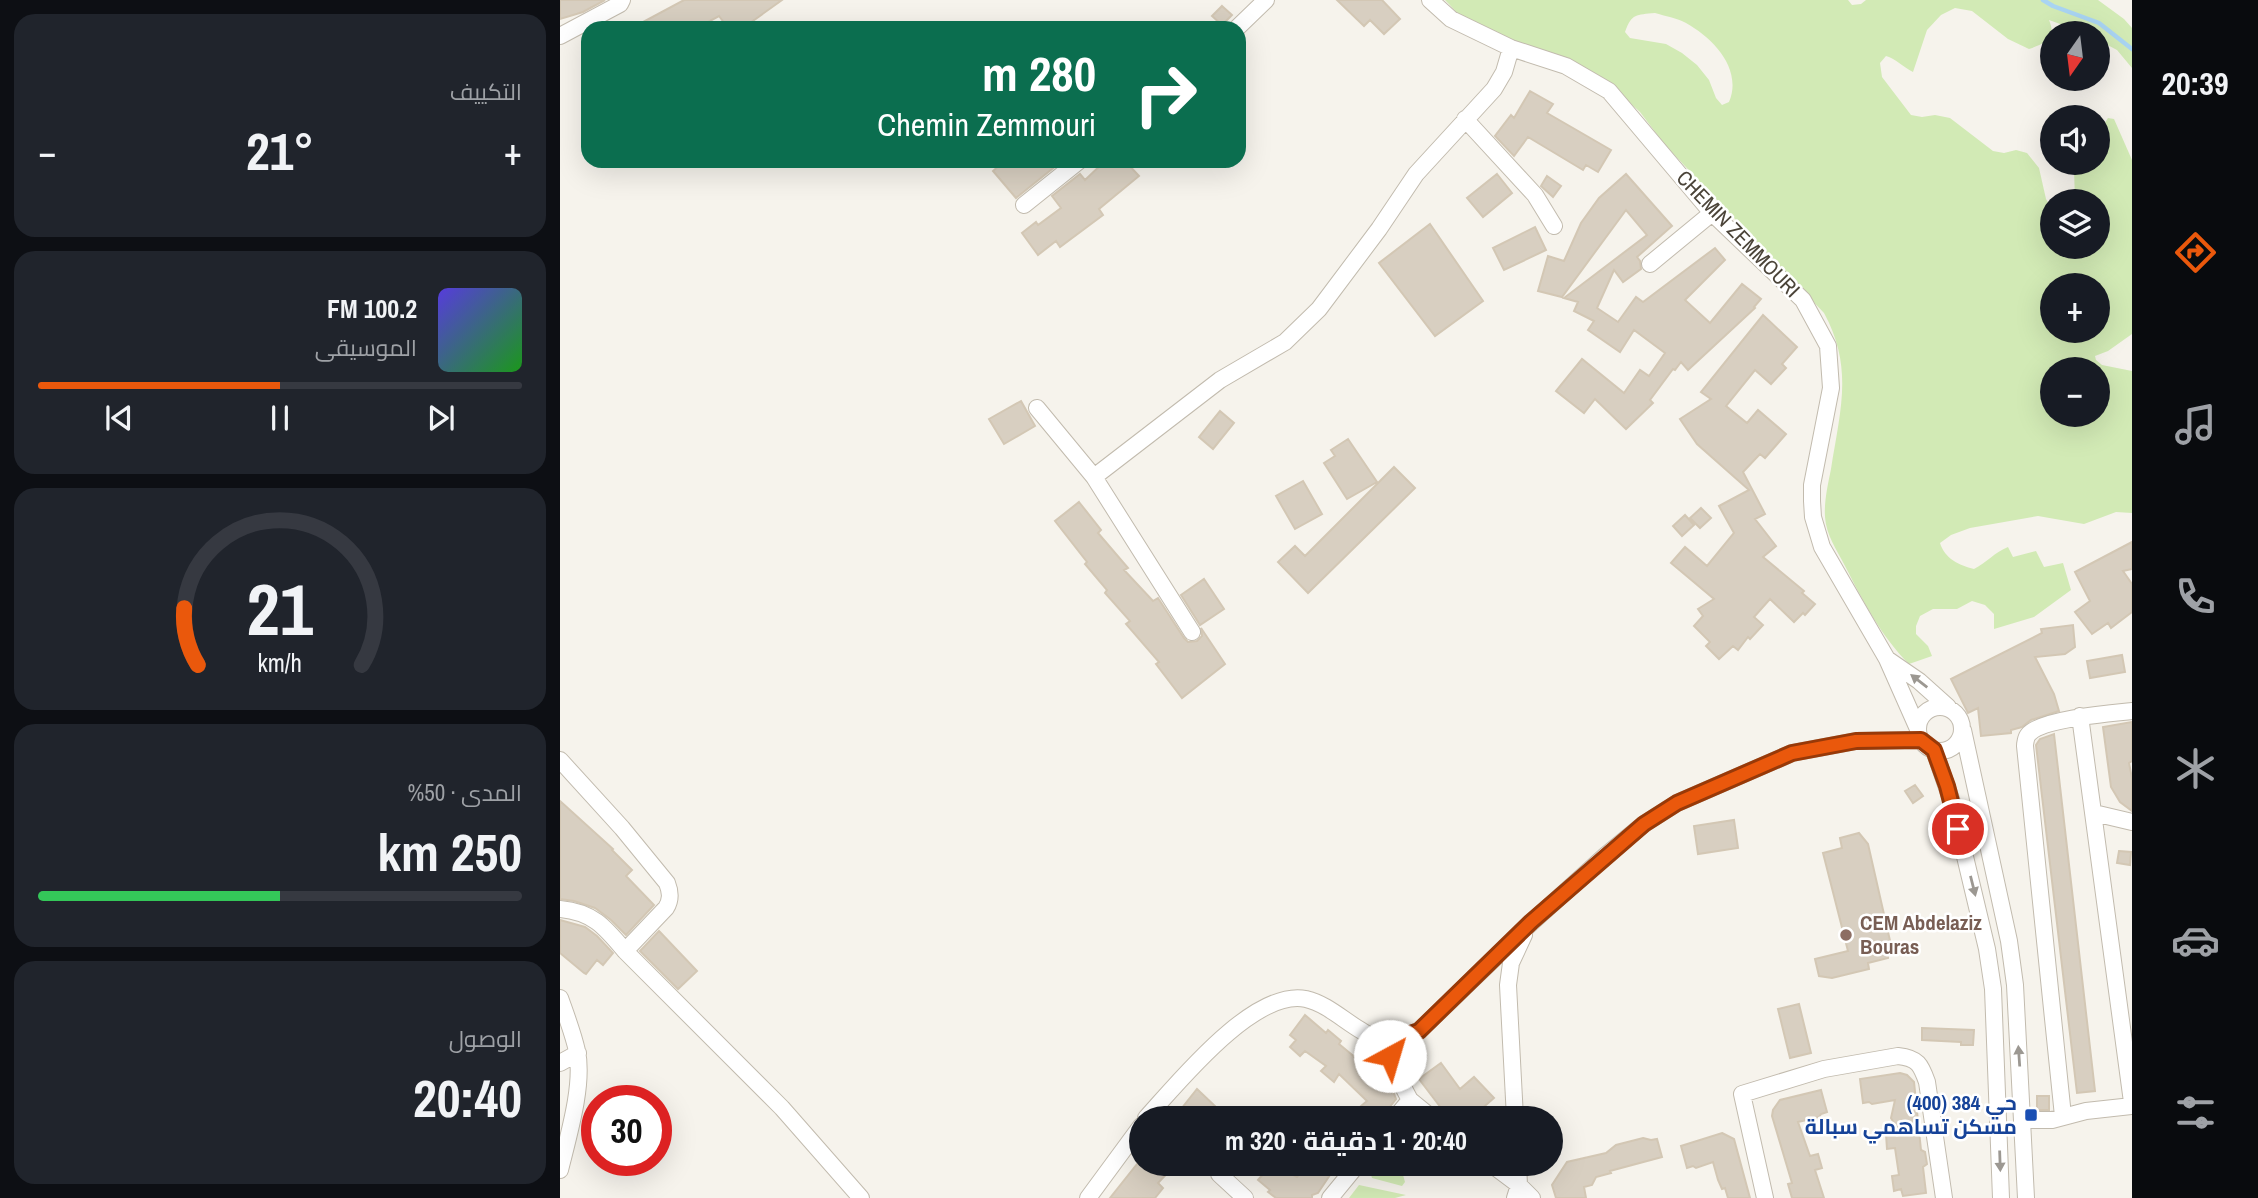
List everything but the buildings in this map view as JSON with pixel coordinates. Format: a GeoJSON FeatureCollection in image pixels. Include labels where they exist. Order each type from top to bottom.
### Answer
{"type":"FeatureCollection","features":[{"type":"Feature","properties":{"kind":"street"},"geometry":{"type":"LineString","coordinates":[[588,21],[620,4],[622,0]]}},
{"type":"Feature","properties":{"kind":"street"},"geometry":{"type":"LineString","coordinates":[[1244,21],[1266,0]]}},
{"type":"Feature","properties":{"kind":"street","name":"CHEMIN ZEMMOURI"},"geometry":{"type":"LineString","coordinates":[[1430,0],[1451,19],[1511,48],[1566,66],[1609,91],[1712,213],[1803,300],[1828,346],[1830,388],[1812,485],[1813,517],[1822,548],[1887,659],[1952,802],[1987,948],[1993,989],[2001,1198]]}},
{"type":"Feature","properties":{"kind":"street"},"geometry":{"type":"LineString","coordinates":[[560,36],[581,25]]}},
{"type":"Feature","properties":{"kind":"street"},"geometry":{"type":"LineString","coordinates":[[1094,477],[1220,380],[1285,342],[1311,318],[1379,229],[1416,174],[1494,89],[1504,72],[1511,48]]}},
{"type":"Feature","properties":{"kind":"street"},"geometry":{"type":"LineString","coordinates":[[1465,119],[1535,195],[1554,226]]}},
{"type":"Feature","properties":{"kind":"street"},"geometry":{"type":"LineString","coordinates":[[1024,205],[1070,168]]}},
{"type":"Feature","properties":{"kind":"street"},"geometry":{"type":"LineString","coordinates":[[1650,264],[1712,213]]}},
{"type":"Feature","properties":{"kind":"street"},"geometry":{"type":"LineString","coordinates":[[1037,408],[1094,477],[1192,632]]}},
{"type":"Feature","properties":{"kind":"street","name":"CHEMIN ZEMMOURI"},"geometry":{"type":"LineString","coordinates":[[1887,659],[1919,681],[1948,707]]}},
{"type":"Feature","properties":{"kind":"street"},"geometry":{"type":"LineString","coordinates":[[1924,740],[1919,720],[1931,708],[1948,707],[1959,716],[2009,941],[2015,985],[2026,1198]]}},
{"type":"Feature","properties":{"kind":"street"},"geometry":{"type":"LineString","coordinates":[[2063,1116],[2025,746],[2027,736],[2034,730],[2080,716],[2132,711]]}},
{"type":"Feature","properties":{"kind":"street"},"geometry":{"type":"LineString","coordinates":[[2023,1120],[2052,1121],[2086,1111],[2132,1104],[2125,992],[2080,716]]}},
{"type":"Feature","properties":{"kind":"street"},"geometry":{"type":"LineString","coordinates":[[1157,1106],[1213,1045],[1252,1016],[1282,1000],[1305,999],[1331,1010],[1363,1032],[1387,1042],[1419,1031],[1531,922],[1644,824],[1677,803],[1792,753],[1856,741],[1924,740],[1950,750],[1961,738],[1963,730]]}},
{"type":"Feature","properties":{"kind":"street"},"geometry":{"type":"LineString","coordinates":[[560,760],[622,828],[670,890],[666,908],[625,951]]}},
{"type":"Feature","properties":{"kind":"street"},"geometry":{"type":"LineString","coordinates":[[2094,813],[2132,822]]}},
{"type":"Feature","properties":{"kind":"street"},"geometry":{"type":"LineString","coordinates":[[560,909],[585,914],[604,926],[625,951],[782,1108],[861,1198]]}},
{"type":"Feature","properties":{"kind":"street"},"geometry":{"type":"LineString","coordinates":[[1513,1106],[1508,985],[1511,963],[1531,922]]}},
{"type":"Feature","properties":{"kind":"street"},"geometry":{"type":"LineString","coordinates":[[560,998],[578,1053],[572,1122],[560,1170]]}},
{"type":"Feature","properties":{"kind":"street"},"geometry":{"type":"LineString","coordinates":[[1387,1042],[1394,1070],[1410,1100],[1417,1106]]}},
{"type":"Feature","properties":{"kind":"street"},"geometry":{"type":"LineString","coordinates":[[560,1063],[578,1053]]}},
{"type":"Feature","properties":{"kind":"street"},"geometry":{"type":"LineString","coordinates":[[1765,1198],[1742,1094],[1824,1069],[1898,1056],[1910,1058],[1922,1066],[1927,1083],[1944,1198]]}},
{"type":"Feature","properties":{"kind":"street"},"geometry":{"type":"LineString","coordinates":[[1405,1106],[1410,1100]]}},
{"type":"Feature","properties":{"kind":"street"},"geometry":{"type":"LineString","coordinates":[[1088,1198],[1129,1142]]}},
{"type":"Feature","properties":{"kind":"street"},"geometry":{"type":"LineString","coordinates":[[1221,1176],[1245,1198]]}},
{"type":"Feature","properties":{"kind":"street"},"geometry":{"type":"LineString","coordinates":[[1330,1198],[1348,1176]]}},
{"type":"Feature","properties":{"kind":"street"},"geometry":{"type":"LineString","coordinates":[[1503,1176],[1517,1191],[1532,1198]]}},
{"type":"Feature","properties":{"kind":"green space"},"geometry":{"type":"Polygon","coordinates":[[[1445,0],[1848,0],[1852,5],[1866,0],[2098,0],[2124,19],[2132,28],[2132,68],[2117,50],[2110,46],[2110,21],[2040,21],[2040,45],[2029,49],[2008,39],[1972,11],[1955,8],[1941,15],[1927,30],[1913,72],[1886,56],[1880,63],[1882,77],[1911,115],[1950,118],[1993,151],[2004,153],[2016,150],[2027,153],[2039,168],[2044,189],[2040,189],[2040,259],[2110,259],[2110,189],[2075,189],[2074,175],[2110,175],[2110,118],[2114,119],[2132,160],[2132,334],[2095,357],[2040,357],[2040,427],[2110,427],[2110,367],[2132,371],[2132,513],[2116,512],[2084,524],[2038,516],[1970,528],[1951,535],[1940,543],[1945,553],[1953,560],[1974,569],[2008,547],[2013,557],[2036,551],[2044,567],[2063,563],[2071,590],[2034,617],[1994,629],[1994,614],[1985,605],[1972,601],[1957,609],[1933,609],[1920,616],[1916,626],[1916,634],[1928,646],[1932,656],[1909,664],[1873,618],[1827,530],[1826,499],[1841,409],[1842,371],[1839,352],[1824,313],[1665,145],[1640,112],[1607,82],[1466,22],[1445,0]],[[1655,13],[1643,14],[1630,21],[1625,32],[1630,38],[1666,44],[1682,53],[1697,65],[1709,80],[1722,105],[1729,102],[1732,78],[1723,56],[1696,29],[1675,18],[1655,13]]]}},
{"type":"Feature","properties":{"kind":"green space"},"geometry":{"type":"Polygon","coordinates":[[[1371,1176],[1403,1176],[1405,1182],[1402,1186],[1371,1176]]]}},
{"type":"Feature","properties":{"kind":"green space"},"geometry":{"type":"Polygon","coordinates":[[[1359,1185],[1406,1195],[1395,1198],[1349,1198],[1359,1185]]]}},
{"type":"Feature","properties":{"kind":"waterway"},"geometry":{"type":"LineString","coordinates":[[2043,0],[2099,23],[2132,49]]}},
{"type":"Feature","properties":{"kind":"place","name":"CEM Abdelaziz Bouras"},"geometry":{"type":"Point","coordinates":[1846,935]}},
{"type":"Feature","properties":{"kind":"place","name":"حي 384 (400) مسكن تساهمي سبالة"},"geometry":{"type":"Point","coordinates":[2031,1115]}},
{"type":"Feature","properties":{"kind":"route"},"geometry":{"type":"LineString","coordinates":[[1390,1056],[1387,1042],[1419,1031],[1531,922],[1644,824],[1677,803],[1792,753],[1856,741],[1921,740],[1934,750],[1958,829]]}}]}
